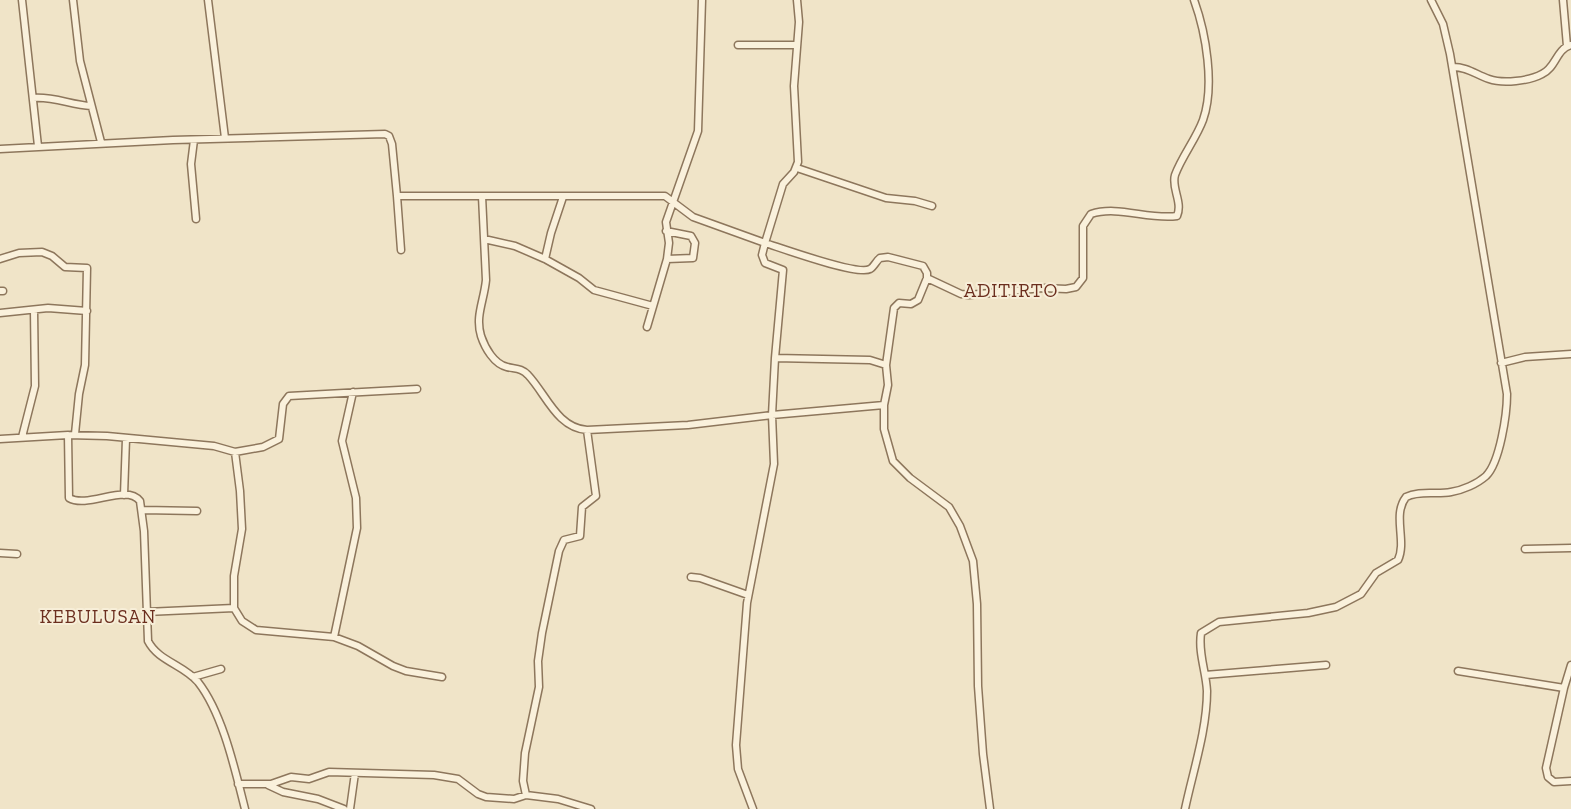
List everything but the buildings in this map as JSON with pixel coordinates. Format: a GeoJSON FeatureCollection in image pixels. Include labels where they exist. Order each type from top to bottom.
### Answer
{"type":"FeatureCollection","features":[{"type":"Feature","properties":{"kind":"street"},"geometry":{"type":"LineString","coordinates":[[22,0],[38,146]]}},
{"type":"Feature","properties":{"kind":"street"},"geometry":{"type":"LineString","coordinates":[[73,0],[76,35],[91,106],[101,142]]}},
{"type":"Feature","properties":{"kind":"street"},"geometry":{"type":"LineString","coordinates":[[208,0],[225,138]]}},
{"type":"Feature","properties":{"kind":"street"},"geometry":{"type":"LineString","coordinates":[[647,327],[667,259],[669,238],[666,230],[673,201],[698,131],[702,0]]}},
{"type":"Feature","properties":{"kind":"street"},"geometry":{"type":"LineString","coordinates":[[753,809],[738,769],[736,757],[748,595],[773,476],[772,415],[783,274],[781,268],[764,261],[765,243],[783,184],[797,168],[798,147],[794,86],[795,45],[799,22],[797,0]]}},
{"type":"Feature","properties":{"kind":"street"},"geometry":{"type":"LineString","coordinates":[[927,278],[961,294],[969,295],[1044,288],[1071,288],[1080,284],[1083,278],[1083,226],[1091,214],[1109,211],[1154,216],[1177,216],[1178,201],[1175,176],[1203,119],[1207,98],[1204,30],[1194,0]]}},
{"type":"Feature","properties":{"kind":"street"},"geometry":{"type":"LineString","coordinates":[[1184,809],[1204,724],[1207,691],[1200,642],[1201,633],[1218,622],[1319,612],[1355,598],[1365,591],[1376,573],[1398,560],[1402,544],[1400,514],[1406,498],[1415,494],[1455,492],[1485,476],[1494,462],[1505,416],[1507,394],[1452,67],[1443,24],[1431,0]]}},
{"type":"Feature","properties":{"kind":"street"},"geometry":{"type":"LineString","coordinates":[[1452,67],[1466,68],[1495,80],[1532,78],[1547,72],[1569,46],[1563,0]]}},
{"type":"Feature","properties":{"kind":"street"},"geometry":{"type":"LineString","coordinates":[[738,45],[795,45]]}},
{"type":"Feature","properties":{"kind":"street"},"geometry":{"type":"LineString","coordinates":[[33,98],[48,97],[70,104],[91,106]]}},
{"type":"Feature","properties":{"kind":"street"},"geometry":{"type":"LineString","coordinates":[[0,148],[101,142],[385,134],[389,136],[392,144],[401,250]]}},
{"type":"Feature","properties":{"kind":"street"},"geometry":{"type":"LineString","coordinates":[[194,140],[192,164],[196,219]]}},
{"type":"Feature","properties":{"kind":"street"},"geometry":{"type":"LineString","coordinates":[[797,168],[886,198],[915,201],[932,206]]}},
{"type":"Feature","properties":{"kind":"street"},"geometry":{"type":"LineString","coordinates":[[397,196],[660,196],[673,201],[698,220],[840,266],[869,270],[880,258],[896,258],[924,266],[927,278],[918,300],[911,304],[899,304],[894,308],[886,365],[888,385],[884,405],[884,429],[893,461],[910,478],[949,507],[960,526],[973,561],[977,604],[978,686],[982,754],[990,809]]}},
{"type":"Feature","properties":{"kind":"street"},"geometry":{"type":"LineString","coordinates":[[482,196],[486,280],[485,294],[478,315],[484,344],[491,356],[502,366],[521,370],[529,375],[538,390],[573,428],[587,430],[688,425],[884,405]]}},
{"type":"Feature","properties":{"kind":"street"},"geometry":{"type":"LineString","coordinates":[[546,258],[551,232],[563,197]]}},
{"type":"Feature","properties":{"kind":"street"},"geometry":{"type":"LineString","coordinates":[[666,230],[691,236],[695,243],[696,252],[693,258],[667,259]]}},
{"type":"Feature","properties":{"kind":"street"},"geometry":{"type":"LineString","coordinates":[[484,239],[515,246],[546,258],[579,278],[594,290],[653,306]]}},
{"type":"Feature","properties":{"kind":"street"},"geometry":{"type":"LineString","coordinates":[[0,259],[19,253],[42,252],[52,256],[65,267],[87,268],[85,365],[72,435],[69,498],[80,501],[124,494],[138,498],[143,510],[147,633],[152,649],[193,677],[207,695],[215,711],[244,809]]}},
{"type":"Feature","properties":{"kind":"street"},"geometry":{"type":"LineString","coordinates":[[0,313],[34,310],[87,311]]}},
{"type":"Feature","properties":{"kind":"street"},"geometry":{"type":"LineString","coordinates":[[22,437],[35,386],[34,310]]}},
{"type":"Feature","properties":{"kind":"street"},"geometry":{"type":"LineString","coordinates":[[1501,363],[1525,357],[1571,354]]}},
{"type":"Feature","properties":{"kind":"street"},"geometry":{"type":"LineString","coordinates":[[775,358],[861,360],[886,365]]}},
{"type":"Feature","properties":{"kind":"street"},"geometry":{"type":"LineString","coordinates":[[0,439],[72,435],[214,446],[235,452],[263,448],[279,439],[283,404],[289,396],[417,389]]}},
{"type":"Feature","properties":{"kind":"street"},"geometry":{"type":"LineString","coordinates":[[334,638],[357,528],[356,498],[342,441],[353,392]]}},
{"type":"Feature","properties":{"kind":"street"},"geometry":{"type":"LineString","coordinates":[[526,795],[523,781],[525,754],[539,687],[538,661],[542,634],[559,551],[564,540],[580,536],[582,507],[596,496],[596,484],[587,430]]}},
{"type":"Feature","properties":{"kind":"street"},"geometry":{"type":"LineString","coordinates":[[124,494],[126,439]]}},
{"type":"Feature","properties":{"kind":"street"},"geometry":{"type":"LineString","coordinates":[[235,452],[242,529],[234,576],[234,608],[247,627],[260,631],[334,638],[358,646],[393,666],[442,677]]}},
{"type":"Feature","properties":{"kind":"street"},"geometry":{"type":"LineString","coordinates":[[143,510],[197,511]]}},
{"type":"Feature","properties":{"kind":"street"},"geometry":{"type":"LineString","coordinates":[[1526,549],[1571,548]]}},
{"type":"Feature","properties":{"kind":"street"},"geometry":{"type":"LineString","coordinates":[[0,553],[17,554]]}},
{"type":"Feature","properties":{"kind":"street"},"geometry":{"type":"LineString","coordinates":[[691,577],[700,578],[748,595]]}},
{"type":"Feature","properties":{"kind":"street"},"geometry":{"type":"LineString","coordinates":[[146,612],[234,608]]}},
{"type":"Feature","properties":{"kind":"street"},"geometry":{"type":"LineString","coordinates":[[1205,675],[1326,665]]}},
{"type":"Feature","properties":{"kind":"street"},"geometry":{"type":"LineString","coordinates":[[1571,666],[1564,688],[1546,768],[1548,777],[1554,782],[1571,781]]}},
{"type":"Feature","properties":{"kind":"street"},"geometry":{"type":"LineString","coordinates":[[193,677],[221,669]]}},
{"type":"Feature","properties":{"kind":"street"},"geometry":{"type":"LineString","coordinates":[[1458,671],[1564,688]]}},
{"type":"Feature","properties":{"kind":"street"},"geometry":{"type":"LineString","coordinates":[[238,784],[266,784],[291,777],[311,779],[327,772],[453,777],[478,794],[497,800],[514,799],[526,795],[558,799],[591,809]]}},
{"type":"Feature","properties":{"kind":"street"},"geometry":{"type":"LineString","coordinates":[[350,809],[355,773]]}},
{"type":"Feature","properties":{"kind":"street"},"geometry":{"type":"LineString","coordinates":[[266,784],[283,792],[318,799],[344,809]]}},
{"type":"Feature","properties":{"kind":"district","name":"ADITIRTO"},"geometry":{"type":"Point","coordinates":[1011,290]}},
{"type":"Feature","properties":{"kind":"district","name":"KEBULUSAN"},"geometry":{"type":"Point","coordinates":[98,616]}}]}
